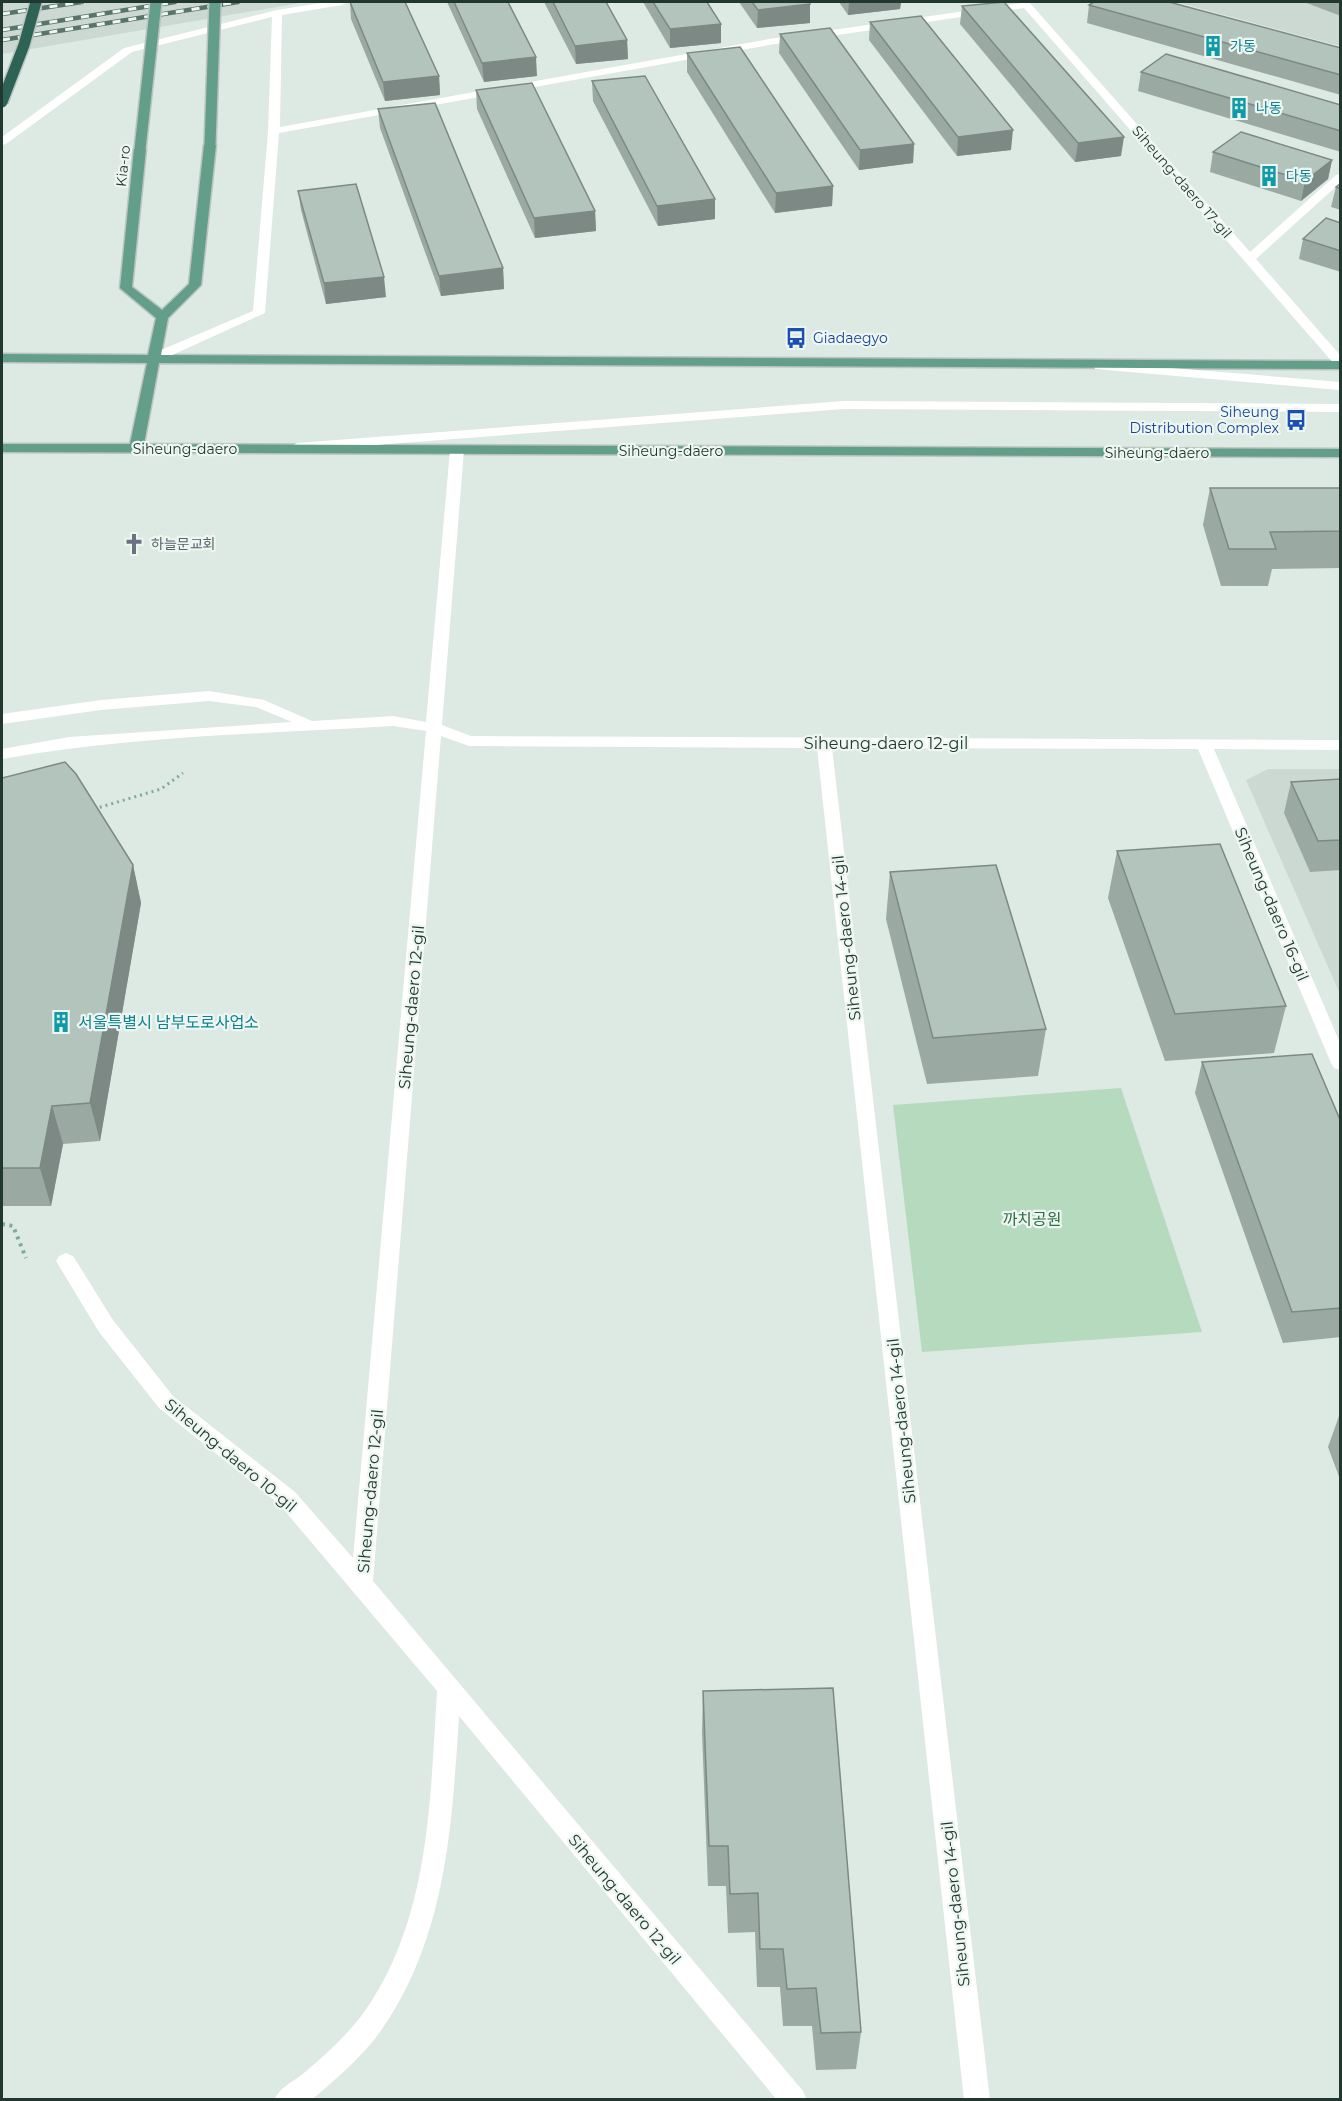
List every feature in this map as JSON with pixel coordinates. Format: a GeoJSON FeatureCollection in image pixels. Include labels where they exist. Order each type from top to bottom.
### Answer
{"type":"FeatureCollection","features":[{"type":"Feature","properties":{"kind":"highway"},"geometry":{"type":"LineString","coordinates":[[2,102],[24,45],[36,2]]}},
{"type":"Feature","properties":{"kind":"main road","name":"Kia-ro"},"geometry":{"type":"LineString","coordinates":[[156,2],[126,288],[162,316]]}},
{"type":"Feature","properties":{"kind":"main road"},"geometry":{"type":"LineString","coordinates":[[136,449],[162,316],[195,285],[210,145],[215,2]]}},
{"type":"Feature","properties":{"kind":"main road"},"geometry":{"type":"LineString","coordinates":[[2,358],[1341,363]]}},
{"type":"Feature","properties":{"kind":"main road","name":"Siheung-daero"},"geometry":{"type":"LineString","coordinates":[[2,448],[1341,453]]}},
{"type":"Feature","properties":{"kind":"street"},"geometry":{"type":"LineString","coordinates":[[2,142],[128,50],[277,13],[342,2]]}},
{"type":"Feature","properties":{"kind":"street"},"geometry":{"type":"LineString","coordinates":[[274,131],[769,42],[1025,3]]}},
{"type":"Feature","properties":{"kind":"street","name":"Siheung-daero 17-gil"},"geometry":{"type":"LineString","coordinates":[[1025,3],[1341,363]]}},
{"type":"Feature","properties":{"kind":"street"},"geometry":{"type":"LineString","coordinates":[[154,358],[259,313],[274,131],[277,13]]}},
{"type":"Feature","properties":{"kind":"street"},"geometry":{"type":"LineString","coordinates":[[1250,258],[1341,177]]}},
{"type":"Feature","properties":{"kind":"street"},"geometry":{"type":"LineString","coordinates":[[1070,363],[1341,386]]}},
{"type":"Feature","properties":{"kind":"street"},"geometry":{"type":"LineString","coordinates":[[265,449],[844,405],[1341,408]]}},
{"type":"Feature","properties":{"kind":"street","name":"Siheung-daero 12-gil"},"geometry":{"type":"LineString","coordinates":[[457,450],[362,1584],[794,2100]]}},
{"type":"Feature","properties":{"kind":"street"},"geometry":{"type":"LineString","coordinates":[[2,719],[101,705],[209,696],[259,703],[309,724]]}},
{"type":"Feature","properties":{"kind":"street","name":"Siheung-daero 12-gil"},"geometry":{"type":"LineString","coordinates":[[2,754],[69,742],[309,724],[393,721],[434,728],[469,741],[1341,745]]}},
{"type":"Feature","properties":{"kind":"street","name":"Siheung-daero 14-gil"},"geometry":{"type":"LineString","coordinates":[[824,743],[977,2100]]}},
{"type":"Feature","properties":{"kind":"street","name":"Siheung-daero 16-gil"},"geometry":{"type":"LineString","coordinates":[[1204,744],[1341,1063]]}},
{"type":"Feature","properties":{"kind":"street","name":"Siheung-daero 10-gil"},"geometry":{"type":"LineString","coordinates":[[66,1262],[106,1326],[165,1402],[287,1498],[362,1584]]}},
{"type":"Feature","properties":{"kind":"street"},"geometry":{"type":"LineString","coordinates":[[287,2100],[298,2095],[348,2051],[385,2006],[407,1964],[422,1923],[435,1858],[449,1689]]}},
{"type":"Feature","properties":{"kind":"path"},"geometry":{"type":"LineString","coordinates":[[85,812],[161,789],[184,771]]}},
{"type":"Feature","properties":{"kind":"shaded area"},"geometry":{"type":"Polygon","coordinates":[[[2,2],[306,2],[2,54],[2,2]]]}},
{"type":"Feature","properties":{"kind":"shaded area"},"geometry":{"type":"Polygon","coordinates":[[[1176,2],[1340,2],[1340,46],[1176,2]]]}},
{"type":"Feature","properties":{"kind":"shaded area"},"geometry":{"type":"Polygon","coordinates":[[[1268,769],[1340,769],[1340,994],[1246,780],[1268,769]]]}},
{"type":"Feature","properties":{"kind":"green space","name":"까치공원"},"geometry":{"type":"Polygon","coordinates":[[[1121,1088],[1202,1332],[922,1352],[893,1105],[1121,1088]]]}},
{"type":"Feature","properties":{"kind":"building"},"geometry":{"type":"Polygon","coordinates":[[[350,2],[405,2],[439,76],[383,82],[350,2]]]}},
{"type":"Feature","properties":{"kind":"building"},"geometry":{"type":"Polygon","coordinates":[[[454,2],[508,2],[536,57],[482,63],[454,2]]]}},
{"type":"Feature","properties":{"kind":"building"},"geometry":{"type":"Polygon","coordinates":[[[553,2],[606,2],[627,40],[575,46],[553,2]]]}},
{"type":"Feature","properties":{"kind":"building"},"geometry":{"type":"Polygon","coordinates":[[[653,2],[707,2],[721,24],[670,29],[653,2]]]}},
{"type":"Feature","properties":{"kind":"building"},"geometry":{"type":"Polygon","coordinates":[[[752,2],[809,2],[810,4],[758,10],[752,2]]]}},
{"type":"Feature","properties":{"kind":"building"},"geometry":{"type":"Polygon","coordinates":[[[1004,2],[1124,137],[1078,143],[962,6],[1004,2]]]}},
{"type":"Feature","properties":{"kind":"building"},"geometry":{"type":"Polygon","coordinates":[[[1094,2],[1169,2],[1341,48],[1341,75],[1089,5],[1094,2]]]}},
{"type":"Feature","properties":{"kind":"building"},"geometry":{"type":"Polygon","coordinates":[[[921,16],[1013,130],[958,137],[870,22],[921,16]]]}},
{"type":"Feature","properties":{"kind":"building"},"geometry":{"type":"Polygon","coordinates":[[[830,28],[914,144],[860,150],[780,34],[830,28]]]}},
{"type":"Feature","properties":{"kind":"building"},"geometry":{"type":"Polygon","coordinates":[[[740,47],[833,186],[776,193],[687,53],[740,47]]]}},
{"type":"Feature","properties":{"kind":"building"},"geometry":{"type":"Polygon","coordinates":[[[1166,54],[1341,105],[1341,131],[1141,72],[1166,54]]]}},
{"type":"Feature","properties":{"kind":"building"},"geometry":{"type":"Polygon","coordinates":[[[645,76],[715,199],[657,206],[592,81],[645,76]]]}},
{"type":"Feature","properties":{"kind":"building"},"geometry":{"type":"Polygon","coordinates":[[[532,83],[595,211],[534,218],[476,90],[532,83]]]}},
{"type":"Feature","properties":{"kind":"building"},"geometry":{"type":"Polygon","coordinates":[[[435,103],[503,268],[439,276],[378,109],[435,103]]]}},
{"type":"Feature","properties":{"kind":"building"},"geometry":{"type":"Polygon","coordinates":[[[1241,132],[1332,160],[1305,181],[1213,152],[1241,132]]]}},
{"type":"Feature","properties":{"kind":"building"},"geometry":{"type":"Polygon","coordinates":[[[356,184],[384,277],[324,283],[298,191],[356,184]]]}},
{"type":"Feature","properties":{"kind":"building"},"geometry":{"type":"Polygon","coordinates":[[[1326,218],[1341,223],[1341,251],[1303,239],[1326,218]]]}},
{"type":"Feature","properties":{"kind":"building"},"geometry":{"type":"Polygon","coordinates":[[[1210,488],[1341,488],[1341,531],[1270,532],[1276,549],[1229,549],[1210,488]]]}},
{"type":"Feature","properties":{"kind":"building","name":"서울특별시 남부도로사업소"},"geometry":{"type":"Polygon","coordinates":[[[65,762],[76,774],[133,865],[90,1103],[52,1106],[40,1168],[2,1168],[2,778],[65,762]]]}},
{"type":"Feature","properties":{"kind":"building"},"geometry":{"type":"Polygon","coordinates":[[[1341,779],[1341,840],[1318,841],[1291,782],[1341,779]]]}},
{"type":"Feature","properties":{"kind":"building"},"geometry":{"type":"Polygon","coordinates":[[[1220,844],[1286,1006],[1175,1014],[1117,851],[1220,844]]]}},
{"type":"Feature","properties":{"kind":"building"},"geometry":{"type":"Polygon","coordinates":[[[996,865],[1046,1029],[933,1038],[890,872],[996,865]]]}},
{"type":"Feature","properties":{"kind":"building"},"geometry":{"type":"Polygon","coordinates":[[[1312,1054],[1341,1122],[1341,1308],[1292,1312],[1202,1062],[1312,1054]]]}},
{"type":"Feature","properties":{"kind":"building"},"geometry":{"type":"Polygon","coordinates":[[[833,1688],[861,2032],[821,2033],[816,1988],[787,1989],[783,1949],[760,1949],[758,1893],[730,1894],[728,1846],[709,1846],[703,1691],[833,1688]]]}},
{"type":"Feature","properties":{"kind":"railway"},"geometry":{"type":"LineString","coordinates":[[2,14],[82,2]]}},
{"type":"Feature","properties":{"kind":"railway"},"geometry":{"type":"LineString","coordinates":[[2,30],[175,2]]}},
{"type":"Feature","properties":{"kind":"railway"},"geometry":{"type":"LineString","coordinates":[[2,40],[238,2]]}},
{"type":"Feature","properties":{"kind":"place","name":"가동"},"geometry":{"type":"Point","coordinates":[1213,46]}},
{"type":"Feature","properties":{"kind":"place","name":"나동"},"geometry":{"type":"Point","coordinates":[1239,108]}},
{"type":"Feature","properties":{"kind":"place","name":"다동"},"geometry":{"type":"Point","coordinates":[1269,176]}},
{"type":"Feature","properties":{"kind":"place","name":"Giadaegyo"},"geometry":{"type":"Point","coordinates":[796,338]}},
{"type":"Feature","properties":{"kind":"place","name":"Siheung Distribution Complex"},"geometry":{"type":"Point","coordinates":[1296,420]}},
{"type":"Feature","properties":{"kind":"place","name":"하늘문교회"},"geometry":{"type":"Point","coordinates":[134,544]}},
{"type":"Feature","properties":{"kind":"place","name":"서울특별시 남부도로사업소"},"geometry":{"type":"Point","coordinates":[61,1022]}}]}
